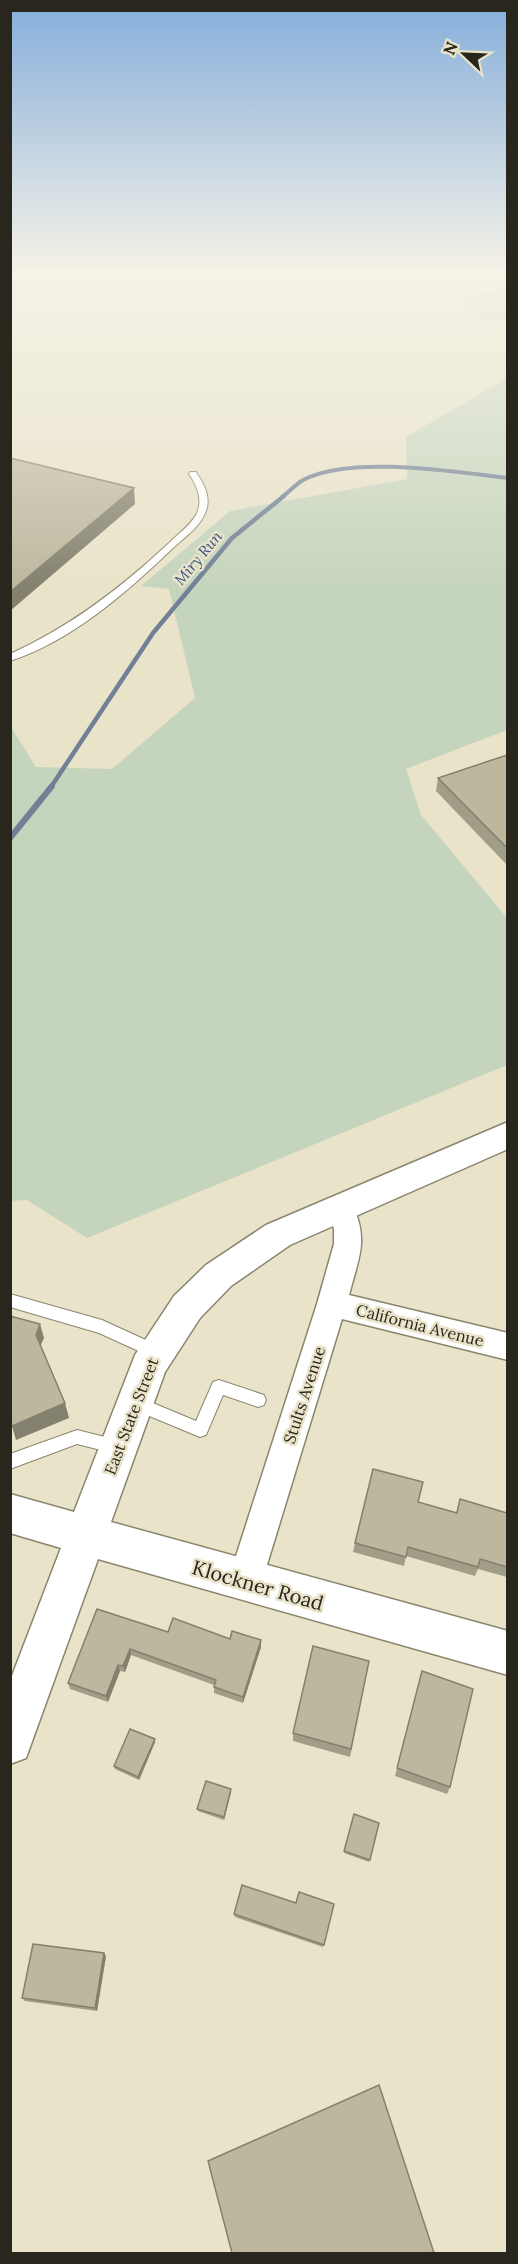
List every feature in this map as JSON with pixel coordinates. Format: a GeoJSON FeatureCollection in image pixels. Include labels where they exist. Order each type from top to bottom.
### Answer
{"type":"FeatureCollection","features":[{"type":"Feature","properties":{"kind":"street","name":"East State Street"},"geometry":{"type":"LineString","coordinates":[[10,1742],[134,1402],[156,1352],[187,1304],[213,1278],[242,1256],[278,1235],[507,1135]]}},
{"type":"Feature","properties":{"kind":"street","name":"Stults Avenue"},"geometry":{"type":"LineString","coordinates":[[244,1581],[332,1304],[348,1244],[348,1229],[340,1208]]}},
{"type":"Feature","properties":{"kind":"street","name":"California Avenue"},"geometry":{"type":"LineString","coordinates":[[332,1304],[507,1347]]}},
{"type":"Feature","properties":{"kind":"street","name":"Klockner Road"},"geometry":{"type":"LineString","coordinates":[[10,1513],[244,1581],[507,1653]]}},
{"type":"Feature","properties":{"kind":"lane"},"geometry":{"type":"LineString","coordinates":[[10,658],[62,630],[103,602],[198,519],[204,508],[204,496],[193,474]]}},
{"type":"Feature","properties":{"kind":"lane"},"geometry":{"type":"LineString","coordinates":[[10,1300],[102,1327],[156,1352]]}},
{"type":"Feature","properties":{"kind":"lane"},"geometry":{"type":"LineString","coordinates":[[134,1402],[200,1430],[219,1387],[258,1400]]}},
{"type":"Feature","properties":{"kind":"lane"},"geometry":{"type":"LineString","coordinates":[[10,1462],[77,1437],[118,1447]]}},
{"type":"Feature","properties":{"kind":"green space"},"geometry":{"type":"Polygon","coordinates":[[[507,378],[507,730],[406,769],[421,815],[507,918],[507,1065],[87,1238],[27,1200],[11,1201],[11,727],[36,767],[112,769],[195,698],[169,589],[141,586],[230,511],[407,479],[406,437],[507,378]]]}},
{"type":"Feature","properties":{"kind":"building"},"geometry":{"type":"Polygon","coordinates":[[[10,458],[134,488],[10,592],[10,458]]]}},
{"type":"Feature","properties":{"kind":"building"},"geometry":{"type":"Polygon","coordinates":[[[507,755],[507,848],[438,778],[507,755]]]}},
{"type":"Feature","properties":{"kind":"building"},"geometry":{"type":"Polygon","coordinates":[[[10,1316],[40,1324],[36,1335],[65,1403],[12,1426],[10,1423],[10,1316]]]}},
{"type":"Feature","properties":{"kind":"building"},"geometry":{"type":"Polygon","coordinates":[[[373,1469],[423,1482],[418,1502],[457,1513],[460,1499],[507,1513],[507,1567],[480,1559],[478,1567],[408,1547],[406,1557],[355,1543],[373,1469]]]}},
{"type":"Feature","properties":{"kind":"building"},"geometry":{"type":"Polygon","coordinates":[[[97,1609],[168,1632],[173,1618],[230,1639],[232,1631],[261,1640],[243,1697],[214,1687],[216,1680],[130,1649],[123,1666],[118,1665],[106,1696],[68,1683],[97,1609]]]}},
{"type":"Feature","properties":{"kind":"building"},"geometry":{"type":"Polygon","coordinates":[[[313,1646],[369,1661],[351,1749],[293,1733],[313,1646]]]}},
{"type":"Feature","properties":{"kind":"building"},"geometry":{"type":"Polygon","coordinates":[[[422,1671],[473,1689],[450,1787],[397,1768],[422,1671]]]}},
{"type":"Feature","properties":{"kind":"building"},"geometry":{"type":"Polygon","coordinates":[[[130,1729],[155,1739],[138,1777],[114,1766],[130,1729]]]}},
{"type":"Feature","properties":{"kind":"building"},"geometry":{"type":"Polygon","coordinates":[[[206,1781],[231,1789],[224,1817],[197,1809],[206,1781]]]}},
{"type":"Feature","properties":{"kind":"building"},"geometry":{"type":"Polygon","coordinates":[[[354,1814],[379,1823],[370,1860],[344,1851],[354,1814]]]}},
{"type":"Feature","properties":{"kind":"building"},"geometry":{"type":"Polygon","coordinates":[[[242,1885],[296,1903],[299,1892],[334,1904],[324,1945],[234,1914],[242,1885]]]}},
{"type":"Feature","properties":{"kind":"building"},"geometry":{"type":"Polygon","coordinates":[[[33,1944],[104,1953],[95,2008],[22,1998],[33,1944]]]}},
{"type":"Feature","properties":{"kind":"building"},"geometry":{"type":"Polygon","coordinates":[[[379,2085],[434,2253],[232,2253],[208,2161],[379,2085]]]}},
{"type":"Feature","properties":{"kind":"waterway","name":"Miry Run"},"geometry":{"type":"LineString","coordinates":[[282,497],[303,480],[324,472],[348,468],[404,467],[508,478]]}},
{"type":"Feature","properties":{"kind":"waterway","name":"Miry Run"},"geometry":{"type":"LineString","coordinates":[[51,787],[153,633],[232,538],[284,496]]}},
{"type":"Feature","properties":{"kind":"waterway","name":"Miry Run"},"geometry":{"type":"LineString","coordinates":[[10,838],[52,786]]}}]}
